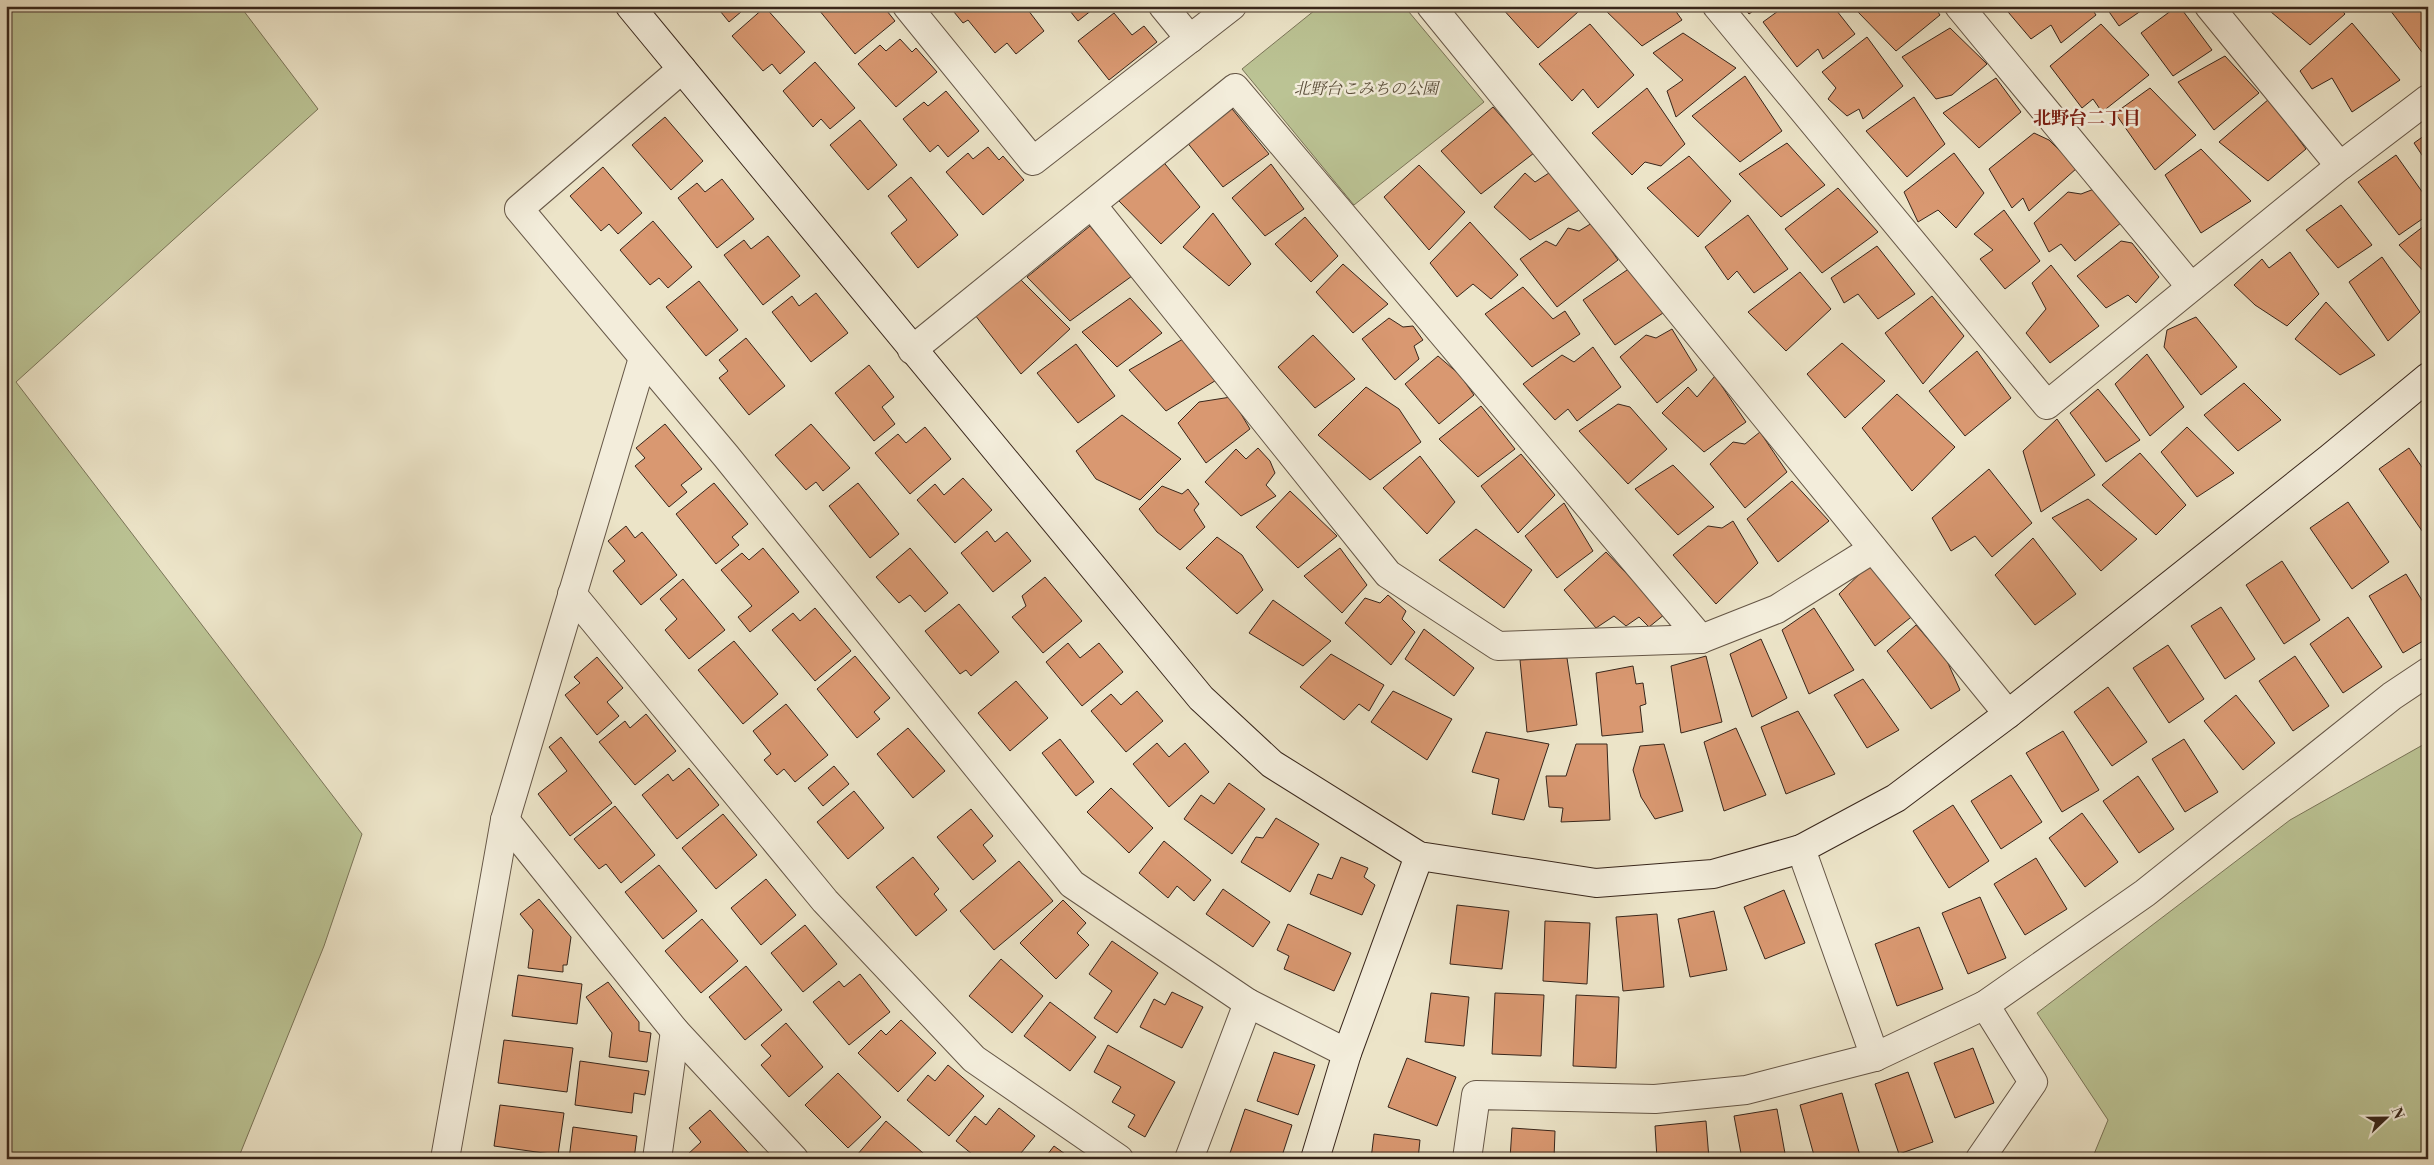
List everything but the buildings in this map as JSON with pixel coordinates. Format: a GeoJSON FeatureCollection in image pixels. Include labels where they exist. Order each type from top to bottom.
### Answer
{"type":"FeatureCollection","features":[{"type":"Feature","properties":{"kind":"street"},"geometry":{"type":"LineString","coordinates":[[630,6],[1201,698],[1272,764],[1419,856],[1596,883],[1713,874],[1801,849],[1896,798],[2008,714],[2322,464],[2428,377]]}},
{"type":"Feature","properties":{"kind":"street"},"geometry":{"type":"LineString","coordinates":[[907,6],[1033,161],[1232,6]]}},
{"type":"Feature","properties":{"kind":"street"},"geometry":{"type":"LineString","coordinates":[[1163,6],[1190,39]]}},
{"type":"Feature","properties":{"kind":"street"},"geometry":{"type":"LineString","coordinates":[[1431,6],[2008,714]]}},
{"type":"Feature","properties":{"kind":"street"},"geometry":{"type":"LineString","coordinates":[[1717,6],[2047,405],[2340,166],[2428,99]]}},
{"type":"Feature","properties":{"kind":"street"},"geometry":{"type":"LineString","coordinates":[[1959,6],[2191,287]]}},
{"type":"Feature","properties":{"kind":"street"},"geometry":{"type":"LineString","coordinates":[[2209,6],[2340,166]]}},
{"type":"Feature","properties":{"kind":"street"},"geometry":{"type":"LineString","coordinates":[[682,69],[518,209],[738,472],[1072,884],[1248,1003],[1347,1053]]}},
{"type":"Feature","properties":{"kind":"street"},"geometry":{"type":"LineString","coordinates":[[912,350],[1235,88],[1701,639]]}},
{"type":"Feature","properties":{"kind":"street"},"geometry":{"type":"LineString","coordinates":[[1092,205],[1388,574],[1498,646],[1701,639],[1777,609],[1873,549]]}},
{"type":"Feature","properties":{"kind":"street"},"geometry":{"type":"LineString","coordinates":[[444,1159],[505,820],[643,358]]}},
{"type":"Feature","properties":{"kind":"street"},"geometry":{"type":"LineString","coordinates":[[572,594],[825,900],[974,1058],[1119,1159]]}},
{"type":"Feature","properties":{"kind":"street"},"geometry":{"type":"LineString","coordinates":[[1467,1159],[1476,1095],[1655,1099],[1746,1090],[1875,1057],[1985,1005],[2145,893],[2392,696],[2428,672]]}},
{"type":"Feature","properties":{"kind":"street"},"geometry":{"type":"LineString","coordinates":[[505,820],[675,1031],[794,1159]]}},
{"type":"Feature","properties":{"kind":"street"},"geometry":{"type":"LineString","coordinates":[[1801,849],[1875,1057]]}},
{"type":"Feature","properties":{"kind":"street"},"geometry":{"type":"LineString","coordinates":[[1315,1159],[1347,1053],[1419,856]]}},
{"type":"Feature","properties":{"kind":"street"},"geometry":{"type":"LineString","coordinates":[[1189,1159],[1248,1003]]}},
{"type":"Feature","properties":{"kind":"street"},"geometry":{"type":"LineString","coordinates":[[1980,1159],[2033,1082],[1985,1005]]}},
{"type":"Feature","properties":{"kind":"street"},"geometry":{"type":"LineString","coordinates":[[656,1159],[675,1031]]}},
{"type":"Feature","properties":{"kind":"green space"},"geometry":{"type":"Polygon","coordinates":[[[6,6],[240,6],[318,109],[16,382],[362,834],[324,946],[238,1159],[6,1159],[6,6]]]}},
{"type":"Feature","properties":{"kind":"green space","name":"北野台こみちの公園"},"geometry":{"type":"Polygon","coordinates":[[[1320,6],[1404,6],[1484,102],[1354,205],[1242,69],[1320,6]]]}},
{"type":"Feature","properties":{"kind":"green space"},"geometry":{"type":"Polygon","coordinates":[[[2428,742],[2428,1159],[2092,1159],[2108,1120],[2037,1013],[2290,820],[2428,742]]]}},
{"type":"Feature","properties":{"kind":"district","name":"北野台二丁目"},"geometry":{"type":"Point","coordinates":[2087,118]}}]}
